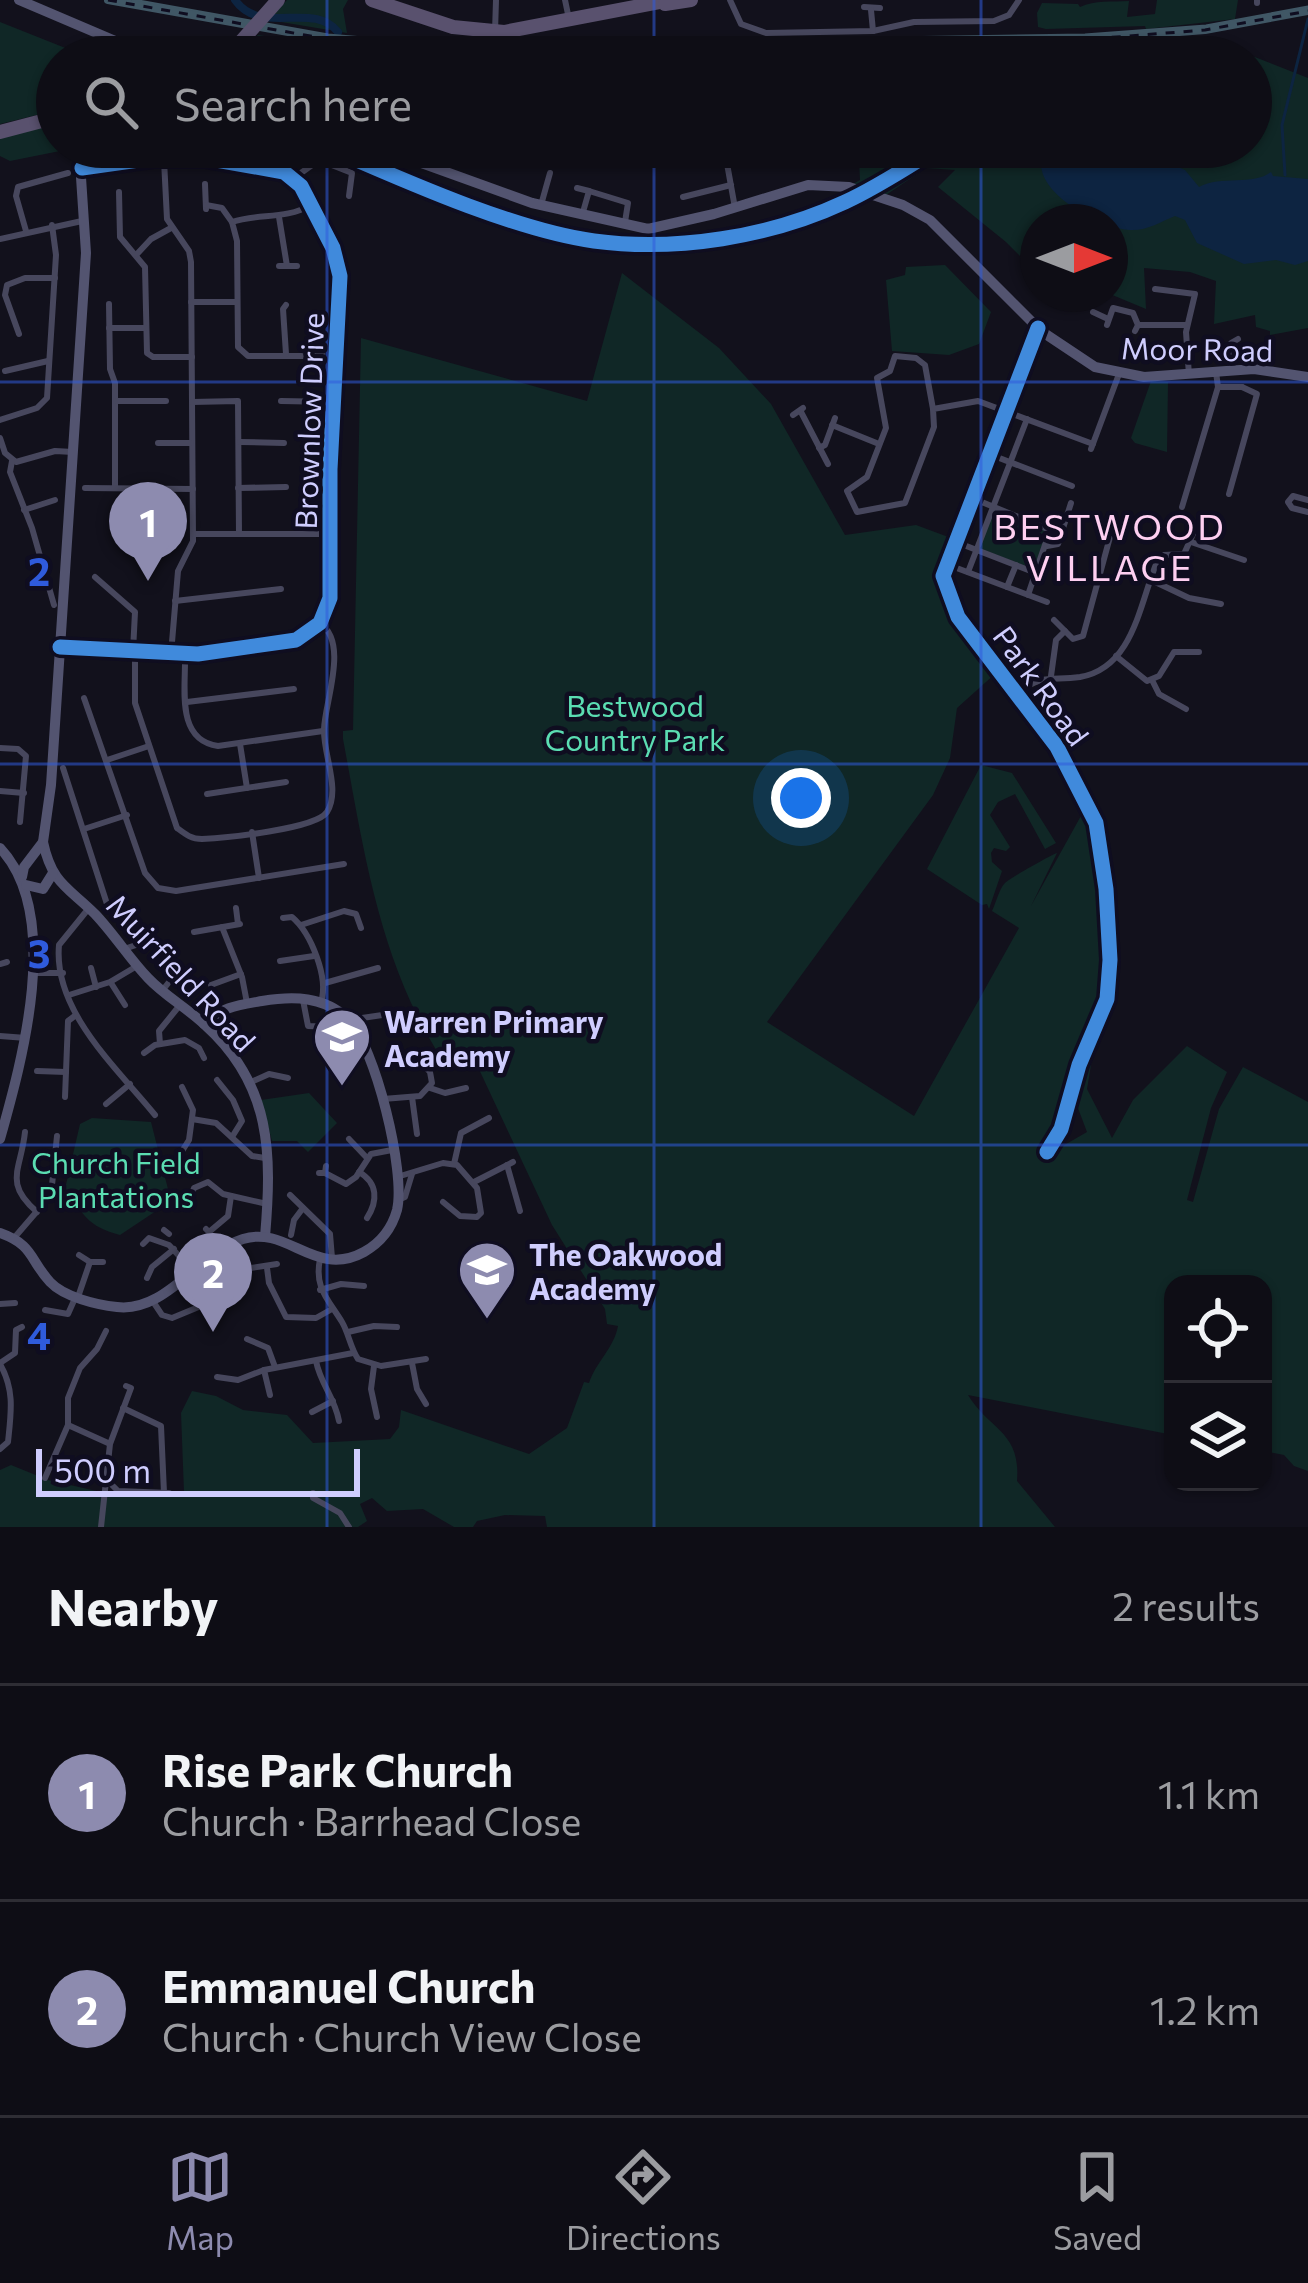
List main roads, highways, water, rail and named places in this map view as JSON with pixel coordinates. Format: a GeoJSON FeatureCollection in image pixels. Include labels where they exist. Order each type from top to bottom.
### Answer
{"type":"FeatureCollection","features":[{"type":"Feature","properties":{"kind":"main road"},"geometry":{"type":"LineString","coordinates":[[245,36],[278,0]]}},
{"type":"Feature","properties":{"kind":"main road"},"geometry":{"type":"LineString","coordinates":[[371,0],[448,26],[495,32],[521,32],[569,19],[691,0]]}},
{"type":"Feature","properties":{"kind":"main road"},"geometry":{"type":"LineString","coordinates":[[654,5],[671,0]]}},
{"type":"Feature","properties":{"kind":"main road"},"geometry":{"type":"LineString","coordinates":[[0,132],[36,125]]}},
{"type":"Feature","properties":{"kind":"water"},"geometry":{"type":"Polygon","coordinates":[[[1042,168],[1180,168],[1199,187],[1271,172],[1308,179],[1308,261],[1244,264],[1197,243],[1185,220],[1175,216],[1153,226],[1128,229],[1128,204],[1068,204],[1051,188],[1042,168]]]}},
{"type":"Feature","properties":{"kind":"waterway"},"geometry":{"type":"LineString","coordinates":[[235,0],[259,16],[315,19],[338,32]]}},
{"type":"Feature","properties":{"kind":"waterway"},"geometry":{"type":"LineString","coordinates":[[1285,175],[1282,125],[1308,19]]}},
{"type":"Feature","properties":{"kind":"tram line"},"geometry":{"type":"LineString","coordinates":[[133,0],[340,36]]}},
{"type":"Feature","properties":{"kind":"tram line"},"geometry":{"type":"LineString","coordinates":[[1021,36],[1206,26],[1308,7]]}},
{"type":"Feature","properties":{"kind":"railway"},"geometry":{"type":"LineString","coordinates":[[108,0],[310,36]]}},
{"type":"Feature","properties":{"kind":"railway"},"geometry":{"type":"LineString","coordinates":[[1129,36],[1205,30],[1308,11]]}},
{"type":"Feature","properties":{"kind":"place","name":"Rise Park Church"},"geometry":{"type":"Point","coordinates":[148,581]}},
{"type":"Feature","properties":{"kind":"place","name":"Warren Primary Academy"},"geometry":{"type":"Point","coordinates":[342,1088]}},
{"type":"Feature","properties":{"kind":"place","name":"The Oakwood Academy"},"geometry":{"type":"Point","coordinates":[487,1321]}},
{"type":"Feature","properties":{"kind":"place","name":"Emmanuel Church"},"geometry":{"type":"Point","coordinates":[213,1332]}},
{"type":"Feature","properties":{"kind":"district","name":"BESTWOOD VILLAGE"},"geometry":{"type":"Point","coordinates":[1110,546]}},
{"type":"Feature","properties":{"kind":"park label","name":"Bestwood Country Park"},"geometry":{"type":"Point","coordinates":[635,721]}},
{"type":"Feature","properties":{"kind":"park label","name":"Church Field Plantations"},"geometry":{"type":"Point","coordinates":[116,1178]}}]}
